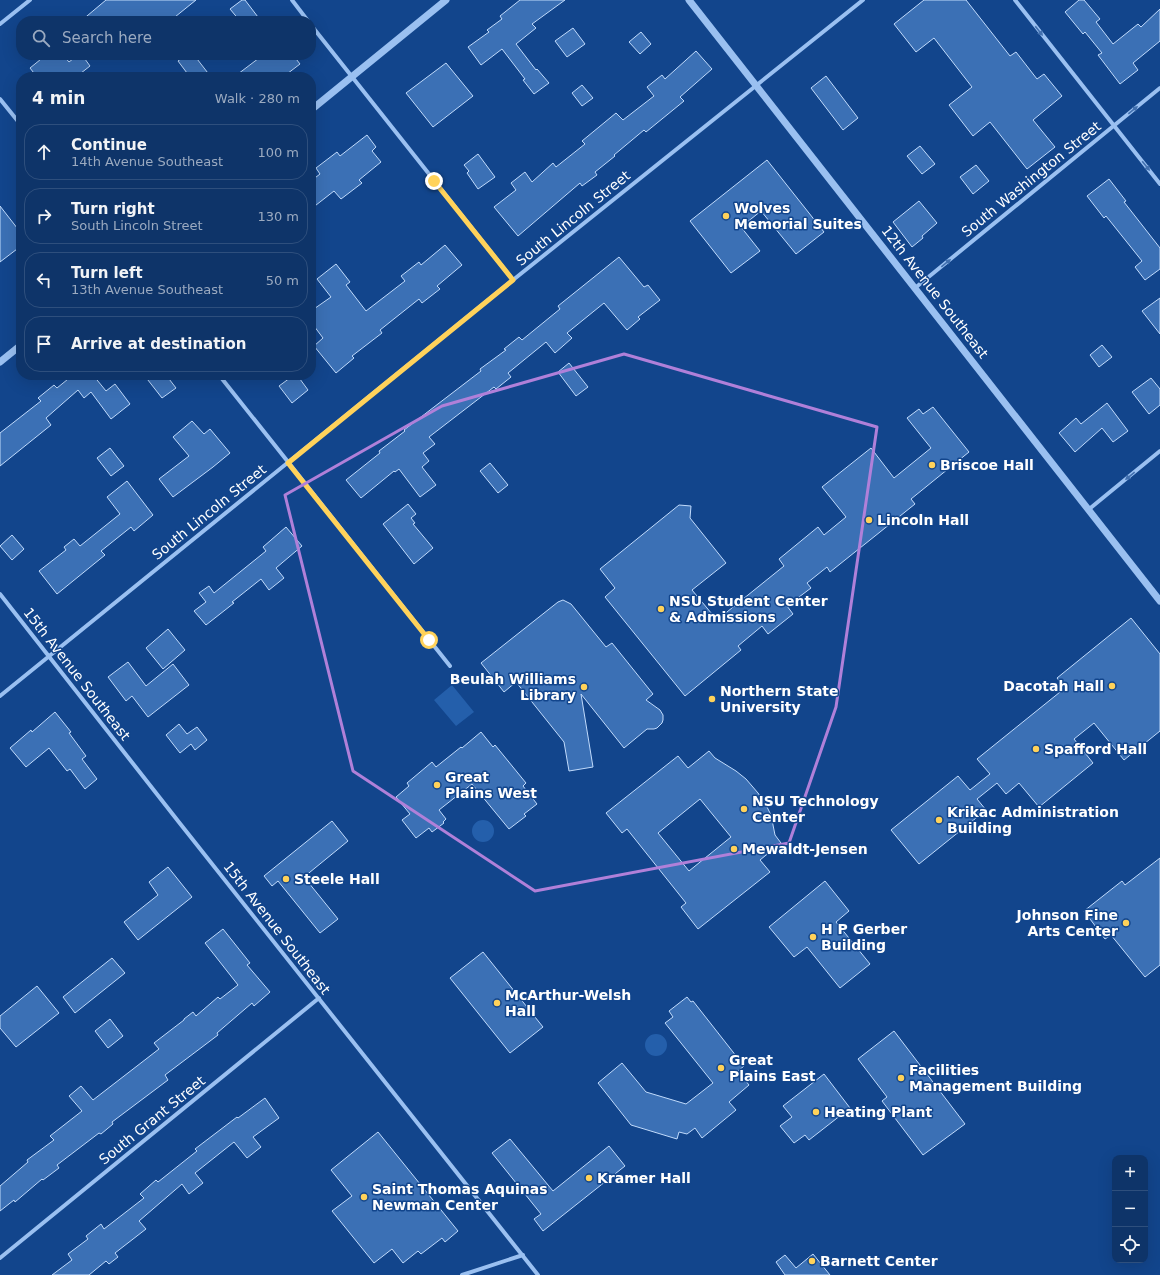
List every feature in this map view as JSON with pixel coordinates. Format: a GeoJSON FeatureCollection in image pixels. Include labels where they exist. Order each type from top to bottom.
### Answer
{"type":"FeatureCollection","features":[{"type":"Feature","properties":{"kind":"street"},"geometry":{"type":"LineString","coordinates":[[0,24],[30,0]]}},
{"type":"Feature","properties":{"kind":"street"},"geometry":{"type":"LineString","coordinates":[[292,0],[304,16]]}},
{"type":"Feature","properties":{"kind":"street"},"geometry":{"type":"LineString","coordinates":[[316,106],[446,0]]}},
{"type":"Feature","properties":{"kind":"street","name":"12th Avenue Southeast"},"geometry":{"type":"LineString","coordinates":[[689,0],[1160,601]]}},
{"type":"Feature","properties":{"kind":"street","name":"South Lincoln Street"},"geometry":{"type":"LineString","coordinates":[[0,696],[513,280],[863,0]]}},
{"type":"Feature","properties":{"kind":"street"},"geometry":{"type":"LineString","coordinates":[[1015,0],[1160,184]]}},
{"type":"Feature","properties":{"kind":"street"},"geometry":{"type":"LineString","coordinates":[[316,31],[513,280]]}},
{"type":"Feature","properties":{"kind":"street","name":"South Washington Street"},"geometry":{"type":"LineString","coordinates":[[915,288],[1160,88]]}},
{"type":"Feature","properties":{"kind":"street"},"geometry":{"type":"LineString","coordinates":[[0,99],[16,119]]}},
{"type":"Feature","properties":{"kind":"street"},"geometry":{"type":"LineString","coordinates":[[0,362],[16,349]]}},
{"type":"Feature","properties":{"kind":"street"},"geometry":{"type":"LineString","coordinates":[[223,380],[450,666]]}},
{"type":"Feature","properties":{"kind":"street"},"geometry":{"type":"LineString","coordinates":[[1088,510],[1160,451]]}},
{"type":"Feature","properties":{"kind":"street","name":"15th Avenue Southeast"},"geometry":{"type":"LineString","coordinates":[[0,594],[538,1275]]}},
{"type":"Feature","properties":{"kind":"street","name":"South Grant Street"},"geometry":{"type":"LineString","coordinates":[[0,1258],[319,998]]}},
{"type":"Feature","properties":{"kind":"street"},"geometry":{"type":"LineString","coordinates":[[462,1275],[522,1255]]}},
{"type":"Feature","properties":{"kind":"highlighted area"},"geometry":{"type":"Polygon","coordinates":[[[624,354],[877,427],[836,707],[789,843],[535,891],[353,771],[285,495],[442,406],[624,354]]]}},
{"type":"Feature","properties":{"kind":"shaded area"},"geometry":{"type":"Polygon","coordinates":[[[452,685],[474,712],[456,726],[434,700],[452,685]]]}},
{"type":"Feature","properties":{"kind":"shaded area"},"geometry":{"type":"Polygon","coordinates":[[[483,820],[487,821],[493,827],[493,835],[487,841],[483,842],[479,841],[473,835],[472,831],[473,827],[479,821],[483,820]]]}},
{"type":"Feature","properties":{"kind":"shaded area"},"geometry":{"type":"Polygon","coordinates":[[[656,1034],[664,1037],[667,1045],[664,1053],[656,1056],[648,1053],[645,1045],[648,1037],[656,1034]]]}},
{"type":"Feature","properties":{"kind":"building"},"geometry":{"type":"Polygon","coordinates":[[[106,0],[196,0],[176,16],[87,16],[106,0]]]}},
{"type":"Feature","properties":{"kind":"building"},"geometry":{"type":"Polygon","coordinates":[[[242,0],[245,0],[257,16],[236,16],[230,9],[242,0]]]}},
{"type":"Feature","properties":{"kind":"building"},"geometry":{"type":"Polygon","coordinates":[[[520,0],[565,0],[532,24],[536,28],[516,44],[536,70],[537,69],[549,83],[534,94],[523,80],[525,79],[502,49],[481,65],[468,47],[489,32],[487,30],[502,19],[500,16],[520,0]]]}},
{"type":"Feature","properties":{"kind":"building"},"geometry":{"type":"Polygon","coordinates":[[[924,0],[966,0],[1010,56],[1016,52],[1037,79],[1044,74],[1062,96],[1033,120],[1055,147],[1027,169],[990,122],[973,136],[949,105],[972,87],[934,38],[916,52],[894,24],[924,0]]]}},
{"type":"Feature","properties":{"kind":"building"},"geometry":{"type":"Polygon","coordinates":[[[1079,0],[1084,0],[1100,19],[1096,22],[1113,44],[1138,24],[1141,27],[1160,9],[1160,41],[1133,63],[1138,70],[1120,84],[1098,55],[1102,53],[1085,32],[1083,34],[1065,12],[1079,0]]]}},
{"type":"Feature","properties":{"kind":"building"},"geometry":{"type":"Polygon","coordinates":[[[573,28],[585,44],[567,57],[555,41],[573,28]]]}},
{"type":"Feature","properties":{"kind":"building"},"geometry":{"type":"Polygon","coordinates":[[[641,32],[651,44],[640,54],[629,42],[641,32]]]}},
{"type":"Feature","properties":{"kind":"building"},"geometry":{"type":"Polygon","coordinates":[[[696,51],[712,69],[680,97],[684,101],[646,132],[644,130],[595,172],[597,175],[582,186],[580,183],[518,236],[494,207],[516,190],[511,183],[525,172],[532,182],[553,163],[556,167],[585,144],[582,141],[616,113],[623,120],[654,96],[647,87],[662,75],[665,79],[696,51]]]}},
{"type":"Feature","properties":{"kind":"building"},"geometry":{"type":"Polygon","coordinates":[[[40,60],[67,60],[69,62],[72,60],[86,60],[90,66],[82,72],[33,72],[30,68],[40,60]]]}},
{"type":"Feature","properties":{"kind":"building"},"geometry":{"type":"Polygon","coordinates":[[[198,60],[207,72],[186,72],[178,61],[198,60]]]}},
{"type":"Feature","properties":{"kind":"building"},"geometry":{"type":"Polygon","coordinates":[[[256,60],[297,60],[300,64],[290,72],[241,72],[256,60]]]}},
{"type":"Feature","properties":{"kind":"building"},"geometry":{"type":"Polygon","coordinates":[[[446,63],[473,96],[433,127],[406,93],[446,63]]]}},
{"type":"Feature","properties":{"kind":"building"},"geometry":{"type":"Polygon","coordinates":[[[826,76],[858,118],[843,130],[811,88],[826,76]]]}},
{"type":"Feature","properties":{"kind":"building"},"geometry":{"type":"Polygon","coordinates":[[[582,85],[593,98],[582,106],[572,93],[582,85]]]}},
{"type":"Feature","properties":{"kind":"building"},"geometry":{"type":"Polygon","coordinates":[[[367,135],[376,147],[372,151],[381,162],[359,180],[362,183],[341,199],[334,191],[316,205],[316,177],[320,174],[316,168],[337,152],[340,156],[367,135]]]}},
{"type":"Feature","properties":{"kind":"building"},"geometry":{"type":"Polygon","coordinates":[[[920,146],[935,164],[922,174],[907,156],[920,146]]]}},
{"type":"Feature","properties":{"kind":"building"},"geometry":{"type":"Polygon","coordinates":[[[478,154],[495,177],[478,189],[467,173],[469,171],[464,165],[478,154]]]}},
{"type":"Feature","properties":{"kind":"building","name":"Wolves Memorial Suites"},"geometry":{"type":"Polygon","coordinates":[[[767,160],[824,232],[796,254],[761,211],[741,227],[760,251],[731,273],[690,221],[767,160]]]}},
{"type":"Feature","properties":{"kind":"building"},"geometry":{"type":"Polygon","coordinates":[[[976,165],[989,181],[973,194],[960,177],[976,165]]]}},
{"type":"Feature","properties":{"kind":"building"},"geometry":{"type":"Polygon","coordinates":[[[1109,179],[1126,201],[1124,202],[1160,248],[1160,269],[1145,280],[1135,267],[1142,261],[1106,216],[1104,218],[1087,196],[1109,179]]]}},
{"type":"Feature","properties":{"kind":"building"},"geometry":{"type":"Polygon","coordinates":[[[919,201],[937,223],[912,247],[893,222],[919,201]]]}},
{"type":"Feature","properties":{"kind":"building"},"geometry":{"type":"Polygon","coordinates":[[[0,206],[16,227],[16,250],[0,262],[0,206]]]}},
{"type":"Feature","properties":{"kind":"building"},"geometry":{"type":"Polygon","coordinates":[[[445,245],[462,265],[437,286],[440,289],[422,303],[419,299],[380,330],[382,333],[352,356],[354,358],[336,373],[316,348],[316,344],[323,338],[316,329],[316,308],[331,297],[317,279],[336,264],[350,282],[346,285],[366,311],[405,281],[401,276],[419,262],[421,265],[445,245]]]}},
{"type":"Feature","properties":{"kind":"building"},"geometry":{"type":"Polygon","coordinates":[[[619,257],[644,287],[648,285],[660,300],[638,317],[640,319],[627,330],[604,303],[567,333],[572,338],[555,353],[546,342],[508,373],[511,377],[496,389],[494,387],[429,437],[435,444],[423,453],[429,461],[422,467],[436,485],[420,497],[399,469],[395,472],[394,471],[361,498],[346,480],[380,453],[379,451],[405,431],[404,430],[481,371],[480,369],[506,350],[504,349],[519,337],[522,340],[560,309],[558,306],[619,257]]]}},
{"type":"Feature","properties":{"kind":"building"},"geometry":{"type":"Polygon","coordinates":[[[1160,298],[1160,334],[1142,311],[1160,298]]]}},
{"type":"Feature","properties":{"kind":"building"},"geometry":{"type":"Polygon","coordinates":[[[1102,345],[1112,357],[1099,367],[1090,355],[1102,345]]]}},
{"type":"Feature","properties":{"kind":"building"},"geometry":{"type":"Polygon","coordinates":[[[569,363],[588,387],[576,396],[558,372],[569,363]]]}},
{"type":"Feature","properties":{"kind":"building"},"geometry":{"type":"Polygon","coordinates":[[[1151,378],[1160,389],[1160,405],[1149,414],[1132,392],[1151,378]]]}},
{"type":"Feature","properties":{"kind":"building"},"geometry":{"type":"Polygon","coordinates":[[[67,380],[97,380],[106,391],[115,384],[130,404],[111,419],[91,392],[84,398],[78,390],[46,418],[51,425],[0,466],[0,433],[41,401],[38,398],[54,385],[57,388],[67,380]]]}},
{"type":"Feature","properties":{"kind":"building"},"geometry":{"type":"Polygon","coordinates":[[[148,380],[170,380],[176,388],[162,398],[148,380]]]}},
{"type":"Feature","properties":{"kind":"building"},"geometry":{"type":"Polygon","coordinates":[[[287,380],[301,380],[308,390],[292,403],[279,386],[287,380]]]}},
{"type":"Feature","properties":{"kind":"building"},"geometry":{"type":"Polygon","coordinates":[[[1107,403],[1128,431],[1113,442],[1102,428],[1075,452],[1059,433],[1076,418],[1081,424],[1107,403]]]}},
{"type":"Feature","properties":{"kind":"building"},"geometry":{"type":"Polygon","coordinates":[[[933,407],[969,452],[911,499],[915,504],[830,572],[827,567],[807,583],[811,588],[787,606],[793,614],[768,634],[762,626],[738,646],[741,650],[685,696],[605,597],[615,588],[600,569],[679,505],[691,506],[690,518],[726,563],[692,590],[717,620],[784,566],[779,559],[818,527],[824,535],[846,517],[822,487],[871,448],[894,478],[931,448],[907,418],[919,409],[923,414],[933,407]]]}},
{"type":"Feature","properties":{"kind":"building"},"geometry":{"type":"Polygon","coordinates":[[[192,421],[204,434],[210,429],[230,453],[173,497],[159,479],[189,456],[173,437],[192,421]]]}},
{"type":"Feature","properties":{"kind":"building"},"geometry":{"type":"Polygon","coordinates":[[[110,448],[124,466],[111,476],[97,458],[110,448]]]}},
{"type":"Feature","properties":{"kind":"building"},"geometry":{"type":"Polygon","coordinates":[[[490,463],[508,485],[498,493],[480,471],[490,463]]]}},
{"type":"Feature","properties":{"kind":"building"},"geometry":{"type":"Polygon","coordinates":[[[127,481],[153,515],[134,531],[131,527],[101,551],[105,555],[57,594],[39,571],[66,550],[64,547],[74,539],[80,546],[120,514],[107,497],[127,481]]]}},
{"type":"Feature","properties":{"kind":"building"},"geometry":{"type":"Polygon","coordinates":[[[408,504],[416,514],[411,518],[415,523],[413,524],[433,548],[414,564],[383,524],[408,504]]]}},
{"type":"Feature","properties":{"kind":"building"},"geometry":{"type":"Polygon","coordinates":[[[286,527],[302,546],[276,568],[284,578],[269,590],[261,579],[206,625],[194,611],[206,602],[199,593],[209,586],[214,593],[266,551],[263,547],[286,527]]]}},
{"type":"Feature","properties":{"kind":"building"},"geometry":{"type":"Polygon","coordinates":[[[12,535],[24,549],[12,560],[0,546],[12,535]]]}},
{"type":"Feature","properties":{"kind":"building","name":"Beulah Williams Library"},"geometry":{"type":"Polygon","coordinates":[[[563,600],[571,604],[606,647],[612,643],[653,694],[646,700],[660,710],[663,715],[662,723],[657,728],[647,729],[624,748],[581,694],[593,767],[569,771],[564,742],[516,682],[504,692],[481,663],[558,602],[563,600]]]}},
{"type":"Feature","properties":{"kind":"building"},"geometry":{"type":"Polygon","coordinates":[[[1131,618],[1160,654],[1160,731],[1124,760],[1094,723],[1074,739],[1093,763],[1039,807],[1019,783],[1006,794],[997,783],[977,799],[986,810],[919,864],[891,830],[958,776],[970,790],[990,774],[977,759],[1065,688],[1057,678],[1131,618]]]}},
{"type":"Feature","properties":{"kind":"building"},"geometry":{"type":"Polygon","coordinates":[[[168,629],[185,650],[163,669],[146,648],[168,629]]]}},
{"type":"Feature","properties":{"kind":"building"},"geometry":{"type":"Polygon","coordinates":[[[128,662],[146,686],[173,664],[189,685],[148,717],[132,696],[126,701],[108,677],[128,662]]]}},
{"type":"Feature","properties":{"kind":"building"},"geometry":{"type":"Polygon","coordinates":[[[55,712],[71,732],[69,733],[86,756],[82,759],[97,779],[85,789],[70,769],[67,771],[49,748],[26,767],[10,748],[31,730],[32,732],[55,712]]]}},
{"type":"Feature","properties":{"kind":"building"},"geometry":{"type":"Polygon","coordinates":[[[179,724],[187,734],[197,727],[207,740],[195,750],[191,744],[180,753],[166,735],[179,724]]]}},
{"type":"Feature","properties":{"kind":"building","name":"Great Plains West"},"geometry":{"type":"Polygon","coordinates":[[[481,732],[493,747],[495,745],[526,783],[523,786],[537,804],[524,814],[526,816],[509,829],[472,784],[439,810],[446,819],[443,822],[444,823],[432,832],[429,828],[416,838],[402,820],[410,814],[396,797],[409,786],[407,783],[432,762],[436,767],[481,732]]]}},
{"type":"Feature","properties":{"kind":"building","name":"Mewaldt-Jensen"},"geometry":{"type":"Polygon","coordinates":[[[709,751],[715,758],[746,779],[765,803],[771,815],[775,835],[781,843],[760,860],[770,872],[698,929],[681,907],[686,903],[627,829],[622,833],[606,813],[678,756],[688,768],[709,751]],[[700,799],[658,833],[689,871],[731,837],[700,799]]]}},
{"type":"Feature","properties":{"kind":"building","name":"Steele Hall"},"geometry":{"type":"Polygon","coordinates":[[[332,821],[348,841],[304,877],[338,919],[320,933],[278,881],[272,886],[264,876],[332,821]]]}},
{"type":"Feature","properties":{"kind":"building","name":"Johnson Fine Arts Center"},"geometry":{"type":"Polygon","coordinates":[[[1160,858],[1160,965],[1145,977],[1111,935],[1105,939],[1084,911],[1122,881],[1125,885],[1160,858]]]}},
{"type":"Feature","properties":{"kind":"building"},"geometry":{"type":"Polygon","coordinates":[[[168,867],[192,897],[138,940],[124,922],[158,895],[149,882],[168,867]]]}},
{"type":"Feature","properties":{"kind":"building","name":"H P Gerber Building"},"geometry":{"type":"Polygon","coordinates":[[[825,881],[849,911],[836,922],[870,964],[840,988],[807,947],[794,957],[769,927],[825,881]]]}},
{"type":"Feature","properties":{"kind":"building"},"geometry":{"type":"Polygon","coordinates":[[[223,929],[250,963],[247,965],[270,992],[254,1006],[252,1003],[217,1033],[218,1035],[165,1075],[168,1080],[112,1122],[113,1124],[101,1134],[99,1133],[57,1165],[59,1168],[43,1180],[42,1179],[15,1202],[14,1200],[0,1211],[0,1186],[28,1162],[27,1160],[54,1140],[50,1136],[82,1111],[69,1096],[81,1086],[93,1100],[159,1049],[154,1043],[184,1019],[193,1012],[196,1016],[218,997],[220,999],[238,985],[205,943],[223,929]]]}},
{"type":"Feature","properties":{"kind":"building","name":"McArthur-Welsh Hall"},"geometry":{"type":"Polygon","coordinates":[[[483,952],[543,1027],[510,1053],[450,978],[483,952]]]}},
{"type":"Feature","properties":{"kind":"building"},"geometry":{"type":"Polygon","coordinates":[[[112,958],[125,973],[75,1013],[63,997],[112,958]]]}},
{"type":"Feature","properties":{"kind":"building"},"geometry":{"type":"Polygon","coordinates":[[[37,986],[59,1013],[16,1047],[0,1028],[0,1016],[37,986]]]}},
{"type":"Feature","properties":{"kind":"building","name":"Great Plains East"},"geometry":{"type":"Polygon","coordinates":[[[687,997],[691,1002],[693,1001],[744,1066],[738,1071],[749,1085],[729,1102],[736,1110],[702,1138],[695,1128],[687,1134],[679,1132],[677,1139],[631,1125],[598,1083],[622,1063],[646,1092],[686,1104],[713,1083],[665,1023],[673,1017],[669,1011],[687,997]]]}},
{"type":"Feature","properties":{"kind":"building"},"geometry":{"type":"Polygon","coordinates":[[[110,1019],[123,1036],[108,1048],[95,1031],[110,1019]]]}},
{"type":"Feature","properties":{"kind":"building","name":"Facilities Management Building"},"geometry":{"type":"Polygon","coordinates":[[[894,1031],[965,1124],[923,1155],[882,1101],[887,1097],[858,1059],[894,1031]]]}},
{"type":"Feature","properties":{"kind":"building","name":"Heating Plant"},"geometry":{"type":"Polygon","coordinates":[[[824,1074],[850,1108],[809,1140],[805,1135],[794,1143],[780,1126],[792,1117],[783,1106],[824,1074]]]}},
{"type":"Feature","properties":{"kind":"building"},"geometry":{"type":"Polygon","coordinates":[[[265,1098],[279,1118],[253,1137],[261,1147],[247,1158],[234,1142],[195,1173],[203,1183],[189,1194],[182,1184],[139,1221],[146,1229],[115,1253],[118,1257],[109,1264],[106,1261],[89,1275],[52,1275],[72,1260],[68,1254],[88,1239],[86,1236],[101,1224],[104,1229],[144,1198],[140,1194],[156,1180],[158,1182],[197,1151],[195,1149],[265,1098]]]}},
{"type":"Feature","properties":{"kind":"building","name":"Saint Thomas Aquinas Newman Center"},"geometry":{"type":"Polygon","coordinates":[[[378,1132],[458,1231],[445,1242],[442,1238],[421,1254],[418,1251],[403,1263],[392,1249],[374,1263],[332,1211],[352,1196],[331,1170],[378,1132]]]}},
{"type":"Feature","properties":{"kind":"building","name":"Kramer Hall"},"geometry":{"type":"Polygon","coordinates":[[[510,1139],[553,1191],[609,1146],[625,1166],[543,1231],[534,1219],[541,1214],[492,1153],[510,1139]]]}},
{"type":"Feature","properties":{"kind":"building","name":"Barnett Center"},"geometry":{"type":"Polygon","coordinates":[[[813,1254],[830,1275],[785,1275],[776,1262],[785,1255],[796,1268],[813,1254]]]}},
{"type":"Feature","properties":{"kind":"place","name":"Wolves Memorial Suites"},"geometry":{"type":"Point","coordinates":[726,216]}},
{"type":"Feature","properties":{"kind":"place","name":"Briscoe Hall"},"geometry":{"type":"Point","coordinates":[932,465]}},
{"type":"Feature","properties":{"kind":"place","name":"Lincoln Hall"},"geometry":{"type":"Point","coordinates":[869,520]}},
{"type":"Feature","properties":{"kind":"place","name":"NSU Student Center & Admissions"},"geometry":{"type":"Point","coordinates":[661,609]}},
{"type":"Feature","properties":{"kind":"place","name":"Dacotah Hall"},"geometry":{"type":"Point","coordinates":[1112,686]}},
{"type":"Feature","properties":{"kind":"place","name":"Beulah Williams Library"},"geometry":{"type":"Point","coordinates":[584,687]}},
{"type":"Feature","properties":{"kind":"place","name":"Northern State University"},"geometry":{"type":"Point","coordinates":[712,699]}},
{"type":"Feature","properties":{"kind":"place","name":"Spafford Hall"},"geometry":{"type":"Point","coordinates":[1036,749]}},
{"type":"Feature","properties":{"kind":"place","name":"Great Plains West"},"geometry":{"type":"Point","coordinates":[437,785]}},
{"type":"Feature","properties":{"kind":"place","name":"NSU Technology Center"},"geometry":{"type":"Point","coordinates":[744,809]}},
{"type":"Feature","properties":{"kind":"place","name":"Krikac Administration Building"},"geometry":{"type":"Point","coordinates":[939,820]}},
{"type":"Feature","properties":{"kind":"place","name":"Mewaldt-Jensen"},"geometry":{"type":"Point","coordinates":[734,849]}},
{"type":"Feature","properties":{"kind":"place","name":"Steele Hall"},"geometry":{"type":"Point","coordinates":[286,879]}},
{"type":"Feature","properties":{"kind":"place","name":"Johnson Fine Arts Center"},"geometry":{"type":"Point","coordinates":[1126,923]}},
{"type":"Feature","properties":{"kind":"place","name":"H P Gerber Building"},"geometry":{"type":"Point","coordinates":[813,937]}},
{"type":"Feature","properties":{"kind":"place","name":"McArthur-Welsh Hall"},"geometry":{"type":"Point","coordinates":[497,1003]}},
{"type":"Feature","properties":{"kind":"place","name":"Great Plains East"},"geometry":{"type":"Point","coordinates":[721,1068]}},
{"type":"Feature","properties":{"kind":"place","name":"Facilities Management Building"},"geometry":{"type":"Point","coordinates":[901,1078]}},
{"type":"Feature","properties":{"kind":"place","name":"Heating Plant"},"geometry":{"type":"Point","coordinates":[816,1112]}},
{"type":"Feature","properties":{"kind":"place","name":"Kramer Hall"},"geometry":{"type":"Point","coordinates":[589,1178]}},
{"type":"Feature","properties":{"kind":"place","name":"Saint Thomas Aquinas Newman Center"},"geometry":{"type":"Point","coordinates":[364,1197]}},
{"type":"Feature","properties":{"kind":"place","name":"Barnett Center"},"geometry":{"type":"Point","coordinates":[812,1261]}},
{"type":"Feature","properties":{"kind":"route"},"geometry":{"type":"LineString","coordinates":[[429,640],[288,463],[513,280],[434,181]]}}]}
